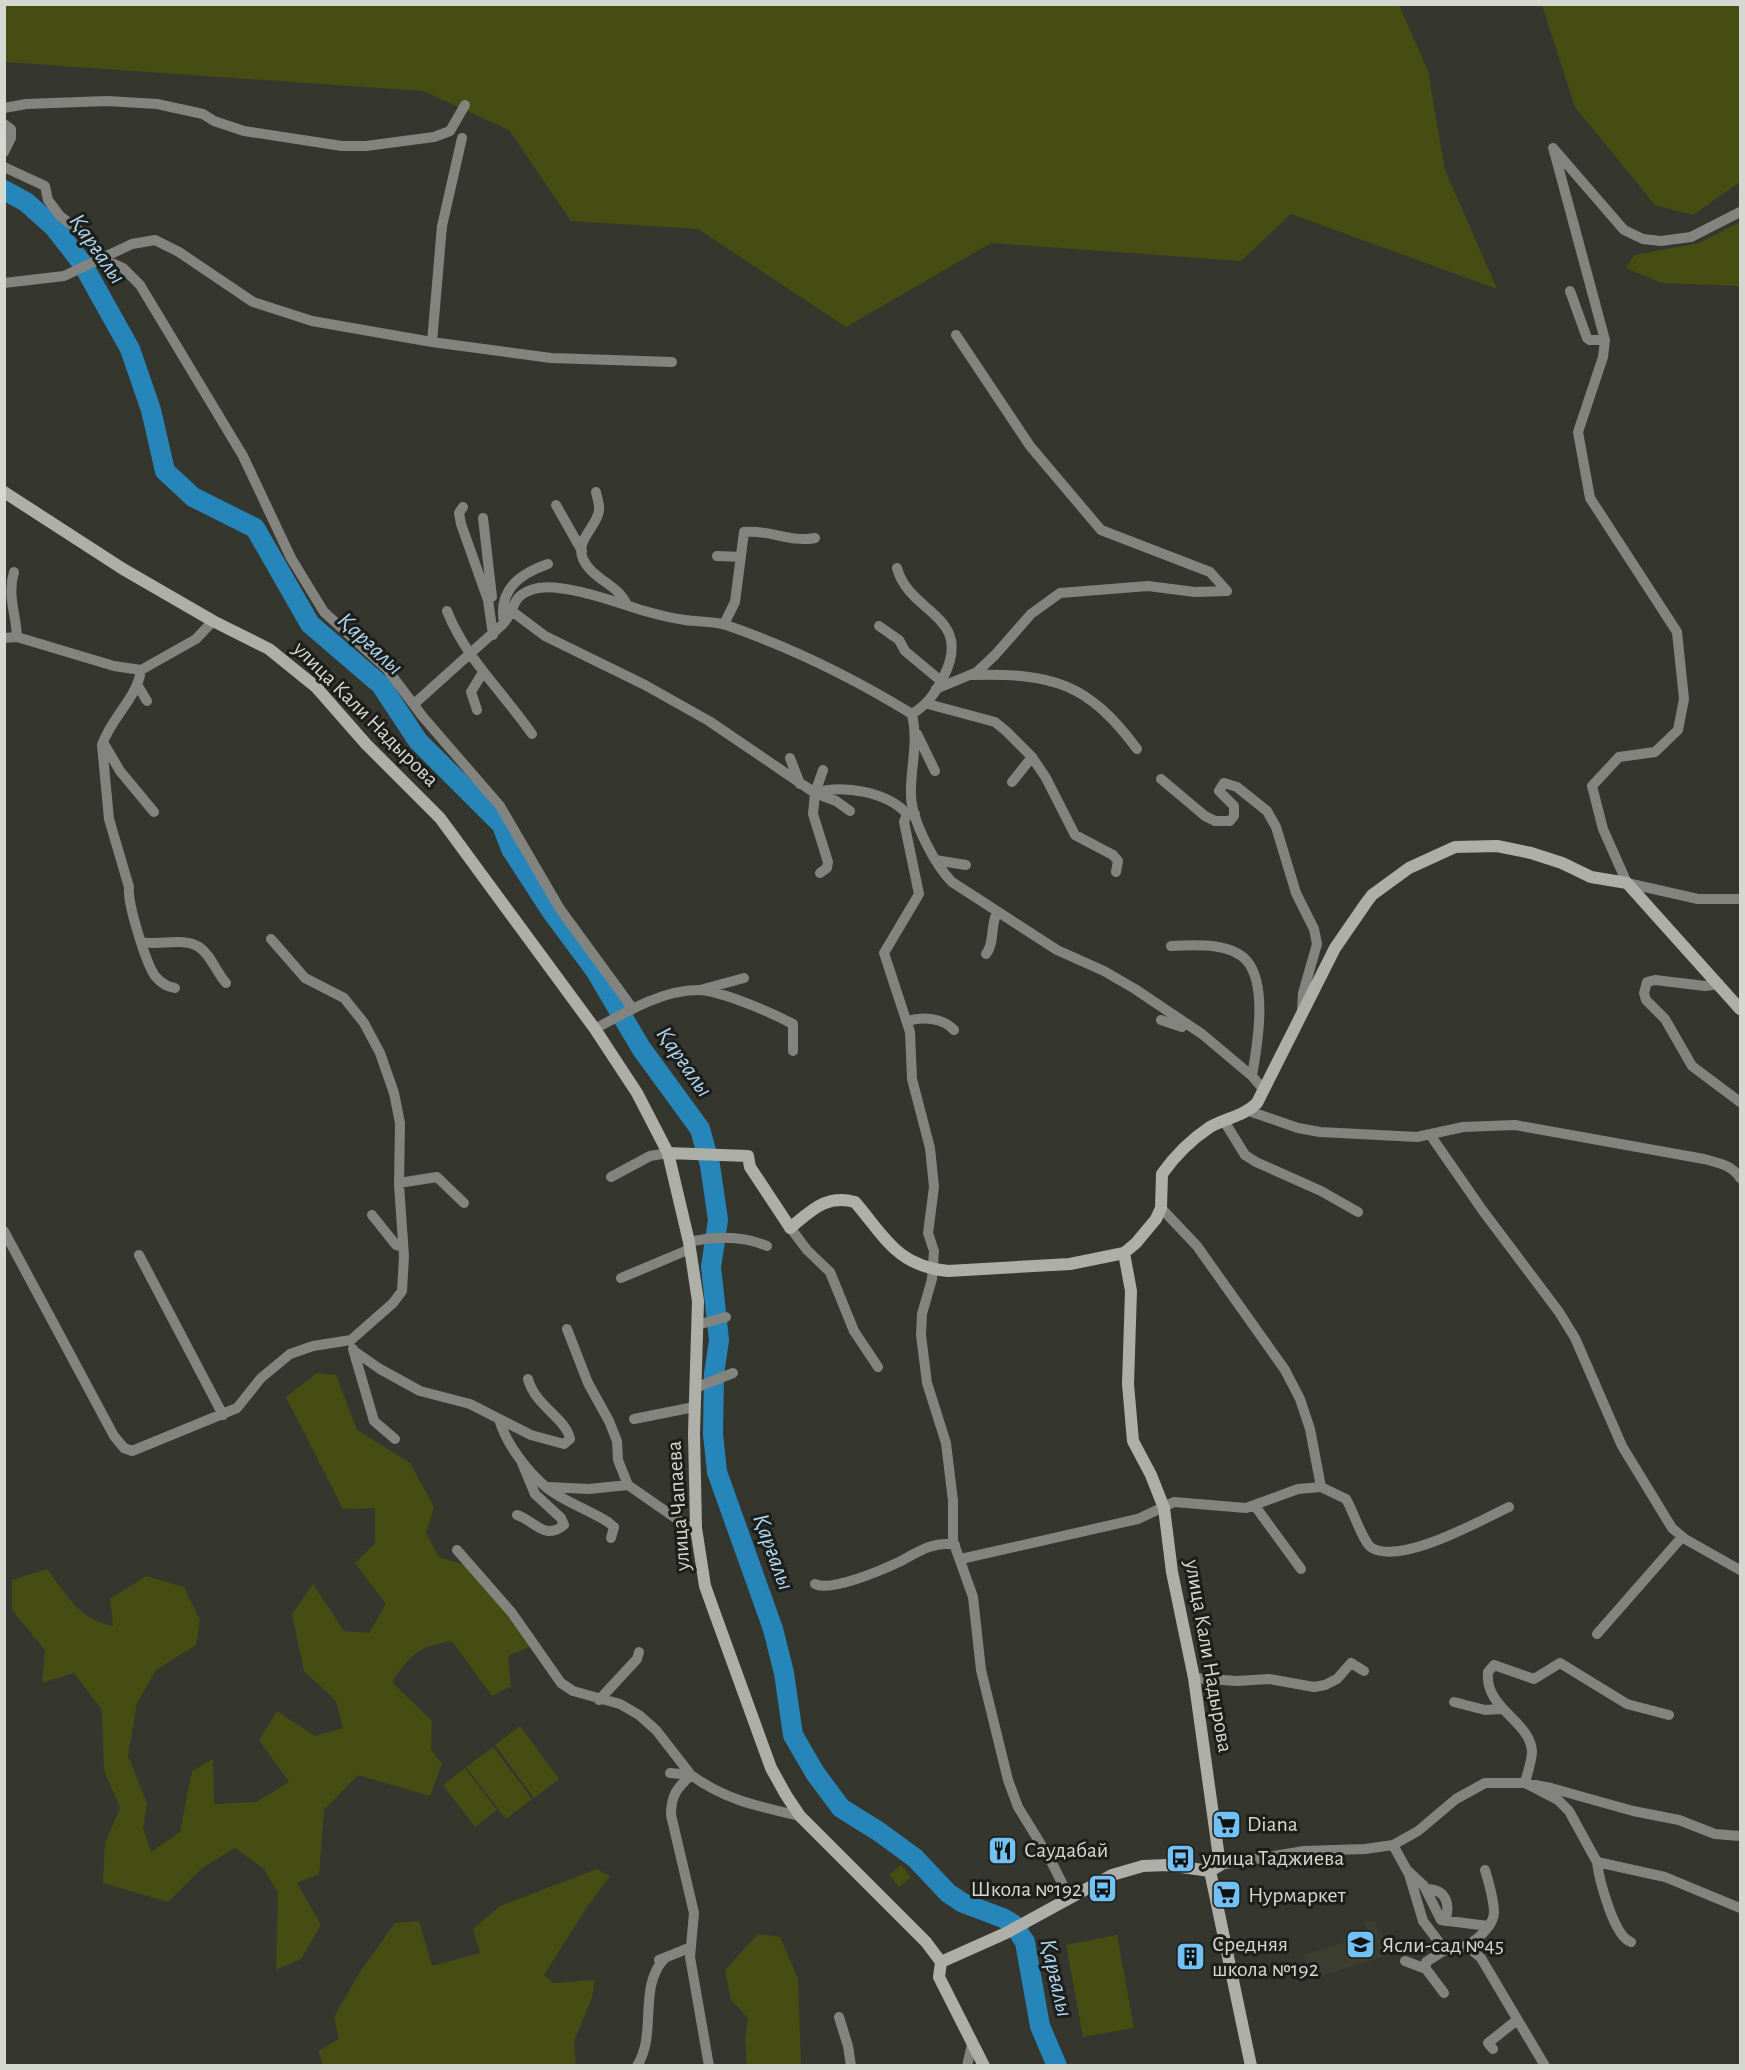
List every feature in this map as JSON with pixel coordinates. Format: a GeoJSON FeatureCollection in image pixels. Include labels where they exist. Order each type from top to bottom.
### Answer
{"type":"FeatureCollection","features":[{"type":"Feature","properties":{"kind":"street"},"geometry":{"type":"LineString","coordinates":[[4,108],[26,104],[107,100],[157,104],[203,114],[214,121],[252,133],[342,146],[366,146],[434,137],[450,131],[465,105]]}},
{"type":"Feature","properties":{"kind":"street"},"geometry":{"type":"LineString","coordinates":[[4,124],[10,129],[11,138],[4,152]]}},
{"type":"Feature","properties":{"kind":"street"},"geometry":{"type":"LineString","coordinates":[[432,342],[442,226],[462,138]]}},
{"type":"Feature","properties":{"kind":"street"},"geometry":{"type":"LineString","coordinates":[[1740,212],[1690,237],[1661,241],[1643,239],[1624,230],[1553,148],[1558,176],[1591,279],[1605,340],[1603,357],[1578,432],[1590,498],[1677,632],[1684,699],[1678,730],[1655,752],[1619,757],[1592,786],[1602,829],[1627,883],[1740,1009]]}},
{"type":"Feature","properties":{"kind":"street"},"geometry":{"type":"LineString","coordinates":[[4,167],[45,186],[48,200],[60,216],[94,242],[103,260],[123,268],[140,285],[243,456],[291,558],[324,612],[387,669],[500,806],[560,909],[631,1010]]}},
{"type":"Feature","properties":{"kind":"street"},"geometry":{"type":"LineString","coordinates":[[4,283],[31,282],[76,272],[140,241],[155,240],[179,252],[237,293],[272,310],[333,325],[432,342],[551,358],[672,362]]}},
{"type":"Feature","properties":{"kind":"street"},"geometry":{"type":"LineString","coordinates":[[1570,291],[1587,338],[1605,340]]}},
{"type":"Feature","properties":{"kind":"street"},"geometry":{"type":"LineString","coordinates":[[956,335],[1030,446],[1101,530],[1210,572],[1227,591],[1195,592],[1148,586],[1060,592],[1031,614],[991,660],[969,676]]}},
{"type":"Feature","properties":{"kind":"street","name":"улица Кали Надырова"},"geometry":{"type":"LineString","coordinates":[[4,492],[94,552],[213,621],[269,649],[291,664],[440,818],[595,1029]]}},
{"type":"Feature","properties":{"kind":"street"},"geometry":{"type":"LineString","coordinates":[[582,552],[587,532],[599,510],[596,492]]}},
{"type":"Feature","properties":{"kind":"street"},"geometry":{"type":"LineString","coordinates":[[556,505],[590,570],[615,589],[626,603]]}},
{"type":"Feature","properties":{"kind":"street"},"geometry":{"type":"LineString","coordinates":[[463,507],[459,513],[461,524],[490,609],[493,635]]}},
{"type":"Feature","properties":{"kind":"street"},"geometry":{"type":"LineString","coordinates":[[483,518],[492,597],[490,609]]}},
{"type":"Feature","properties":{"kind":"street"},"geometry":{"type":"LineString","coordinates":[[724,624],[735,602],[744,532],[752,531],[795,540],[815,538]]}},
{"type":"Feature","properties":{"kind":"street"},"geometry":{"type":"LineString","coordinates":[[717,556],[741,557]]}},
{"type":"Feature","properties":{"kind":"street"},"geometry":{"type":"LineString","coordinates":[[504,623],[503,600],[509,591],[529,572],[548,564]]}},
{"type":"Feature","properties":{"kind":"street"},"geometry":{"type":"LineString","coordinates":[[897,568],[907,591],[939,617],[952,645],[951,660],[928,704],[912,714]]}},
{"type":"Feature","properties":{"kind":"street"},"geometry":{"type":"LineString","coordinates":[[14,572],[10,585],[17,637]]}},
{"type":"Feature","properties":{"kind":"street"},"geometry":{"type":"LineString","coordinates":[[414,704],[493,635],[513,612],[514,600],[537,588],[551,588],[626,603],[668,617],[724,624],[862,685],[912,714],[917,734],[935,771]]}},
{"type":"Feature","properties":{"kind":"street"},"geometry":{"type":"LineString","coordinates":[[447,611],[470,655],[510,701],[532,734]]}},
{"type":"Feature","properties":{"kind":"street"},"geometry":{"type":"LineString","coordinates":[[513,612],[545,636],[645,684],[709,722],[815,793],[836,801],[850,811]]}},
{"type":"Feature","properties":{"kind":"street"},"geometry":{"type":"LineString","coordinates":[[4,638],[17,637],[114,666],[141,670],[196,639],[213,621]]}},
{"type":"Feature","properties":{"kind":"street"},"geometry":{"type":"LineString","coordinates":[[879,626],[898,640],[905,651],[939,685]]}},
{"type":"Feature","properties":{"kind":"street"},"geometry":{"type":"LineString","coordinates":[[141,670],[138,686],[106,733],[103,742],[109,819],[142,942],[155,976],[168,987],[175,988]]}},
{"type":"Feature","properties":{"kind":"street"},"geometry":{"type":"LineString","coordinates":[[477,710],[471,692],[483,672]]}},
{"type":"Feature","properties":{"kind":"street"},"geometry":{"type":"LineString","coordinates":[[939,685],[969,676],[1029,676],[1073,688],[1094,701],[1115,720],[1137,749]]}},
{"type":"Feature","properties":{"kind":"street"},"geometry":{"type":"LineString","coordinates":[[138,686],[147,701]]}},
{"type":"Feature","properties":{"kind":"street"},"geometry":{"type":"LineString","coordinates":[[928,704],[995,722],[1032,757],[1046,778],[1075,835],[1113,855],[1118,861],[1116,872]]}},
{"type":"Feature","properties":{"kind":"street"},"geometry":{"type":"LineString","coordinates":[[917,734],[911,814],[940,870],[963,891],[1057,950],[1126,983],[1188,1027],[1202,1034],[1252,1076],[1264,1090]]}},
{"type":"Feature","properties":{"kind":"street"},"geometry":{"type":"LineString","coordinates":[[103,742],[120,771],[154,812]]}},
{"type":"Feature","properties":{"kind":"street"},"geometry":{"type":"LineString","coordinates":[[1012,782],[1032,757]]}},
{"type":"Feature","properties":{"kind":"street"},"geometry":{"type":"LineString","coordinates":[[790,758],[801,784]]}},
{"type":"Feature","properties":{"kind":"street"},"geometry":{"type":"LineString","coordinates":[[820,873],[827,868],[828,862],[813,814],[815,793],[823,770]]}},
{"type":"Feature","properties":{"kind":"street"},"geometry":{"type":"LineString","coordinates":[[1161,779],[1215,821],[1230,821],[1235,812],[1219,791],[1224,783],[1237,787],[1267,810],[1276,827],[1296,893],[1316,938],[1302,1011]]}},
{"type":"Feature","properties":{"kind":"street"},"geometry":{"type":"LineString","coordinates":[[815,793],[837,789],[868,792],[911,814]]}},
{"type":"Feature","properties":{"kind":"street"},"geometry":{"type":"LineString","coordinates":[[911,814],[904,822],[919,894],[884,953],[908,1021],[913,1046],[912,1079],[930,1148],[934,1187],[927,1221],[934,1251],[933,1270],[922,1314],[921,1335],[927,1383],[946,1443],[953,1501],[955,1545],[962,1559],[973,1597],[981,1670],[1008,1780],[1018,1807],[1050,1859],[1069,1897]]}},
{"type":"Feature","properties":{"kind":"street"},"geometry":{"type":"LineString","coordinates":[[789,1227],[817,1205],[838,1200],[855,1202],[894,1250],[910,1262],[933,1270],[1070,1264],[1124,1252],[1147,1231],[1161,1208],[1162,1174],[1165,1170],[1185,1148],[1210,1128],[1249,1111],[1264,1090],[1335,948],[1372,895],[1409,868],[1455,847],[1497,846],[1552,859],[1591,877],[1698,899],[1740,899]]}},
{"type":"Feature","properties":{"kind":"street"},"geometry":{"type":"LineString","coordinates":[[935,860],[966,865]]}},
{"type":"Feature","properties":{"kind":"street"},"geometry":{"type":"LineString","coordinates":[[986,954],[992,944],[991,924],[997,912]]}},
{"type":"Feature","properties":{"kind":"street"},"geometry":{"type":"LineString","coordinates":[[271,939],[305,978],[344,998],[364,1023],[380,1053],[394,1093],[400,1124],[402,1291],[352,1345]]}},
{"type":"Feature","properties":{"kind":"street"},"geometry":{"type":"LineString","coordinates":[[142,942],[155,945],[189,943],[200,948],[226,982]]}},
{"type":"Feature","properties":{"kind":"street"},"geometry":{"type":"LineString","coordinates":[[1171,946],[1217,947],[1246,961],[1257,987],[1258,1003],[1258,1033],[1252,1076]]}},
{"type":"Feature","properties":{"kind":"street"},"geometry":{"type":"LineString","coordinates":[[595,1029],[631,1010],[672,993],[700,990],[744,978]]}},
{"type":"Feature","properties":{"kind":"street"},"geometry":{"type":"LineString","coordinates":[[1719,984],[1705,986],[1655,980],[1647,982],[1644,993],[1646,1000],[1665,1019],[1692,1066],[1740,1102]]}},
{"type":"Feature","properties":{"kind":"street"},"geometry":{"type":"LineString","coordinates":[[700,990],[763,1010],[793,1024],[793,1051]]}},
{"type":"Feature","properties":{"kind":"street"},"geometry":{"type":"LineString","coordinates":[[908,1021],[929,1019],[950,1025],[954,1030]]}},
{"type":"Feature","properties":{"kind":"street"},"geometry":{"type":"LineString","coordinates":[[1161,1020],[1188,1027]]}},
{"type":"Feature","properties":{"kind":"street","name":"улица Чапаева"},"geometry":{"type":"LineString","coordinates":[[595,1029],[637,1093],[668,1154],[690,1245],[698,1301],[697,1325],[701,1386],[694,1407],[697,1533],[705,1586],[744,1701],[771,1768],[800,1816],[934,1950],[941,1962]]}},
{"type":"Feature","properties":{"kind":"street"},"geometry":{"type":"LineString","coordinates":[[1249,1111],[1298,1128],[1320,1132],[1431,1136],[1463,1127],[1515,1125],[1704,1160],[1736,1170],[1740,1178]]}},
{"type":"Feature","properties":{"kind":"street"},"geometry":{"type":"LineString","coordinates":[[1224,1121],[1245,1155],[1321,1191],[1358,1212]]}},
{"type":"Feature","properties":{"kind":"street"},"geometry":{"type":"LineString","coordinates":[[1431,1136],[1483,1211],[1559,1312],[1575,1338],[1622,1446],[1672,1528],[1682,1537],[1740,1570]]}},
{"type":"Feature","properties":{"kind":"street"},"geometry":{"type":"LineString","coordinates":[[611,1177],[650,1156],[668,1154],[748,1156],[750,1167],[789,1227],[830,1272],[854,1331],[878,1367]]}},
{"type":"Feature","properties":{"kind":"street"},"geometry":{"type":"LineString","coordinates":[[399,1183],[437,1177],[464,1203]]}},
{"type":"Feature","properties":{"kind":"street"},"geometry":{"type":"LineString","coordinates":[[1161,1208],[1197,1246],[1285,1370],[1300,1398],[1310,1429],[1321,1487]]}},
{"type":"Feature","properties":{"kind":"street"},"geometry":{"type":"LineString","coordinates":[[372,1215],[396,1245],[403,1247]]}},
{"type":"Feature","properties":{"kind":"street"},"geometry":{"type":"LineString","coordinates":[[4,1231],[88,1390],[124,1448],[132,1451],[237,1408],[261,1378],[290,1354],[313,1346],[352,1345],[411,1387],[470,1404],[555,1444],[564,1444],[570,1440],[563,1425],[545,1409],[531,1390],[528,1379]]}},
{"type":"Feature","properties":{"kind":"street"},"geometry":{"type":"LineString","coordinates":[[621,1278],[709,1238],[726,1237],[756,1241],[767,1246]]}},
{"type":"Feature","properties":{"kind":"street","name":"улица Кали Надырова"},"geometry":{"type":"LineString","coordinates":[[1124,1252],[1131,1291],[1128,1384],[1133,1441],[1151,1475],[1164,1508],[1172,1572],[1194,1678],[1215,1868],[1251,2066]]}},
{"type":"Feature","properties":{"kind":"street"},"geometry":{"type":"LineString","coordinates":[[139,1255],[223,1415]]}},
{"type":"Feature","properties":{"kind":"street"},"geometry":{"type":"LineString","coordinates":[[697,1325],[726,1317]]}},
{"type":"Feature","properties":{"kind":"street"},"geometry":{"type":"LineString","coordinates":[[567,1329],[588,1383],[617,1441],[618,1460],[628,1485],[697,1533]]}},
{"type":"Feature","properties":{"kind":"street"},"geometry":{"type":"LineString","coordinates":[[352,1345],[374,1421],[395,1439]]}},
{"type":"Feature","properties":{"kind":"street"},"geometry":{"type":"LineString","coordinates":[[701,1386],[733,1373]]}},
{"type":"Feature","properties":{"kind":"street"},"geometry":{"type":"LineString","coordinates":[[634,1419],[694,1407]]}},
{"type":"Feature","properties":{"kind":"street"},"geometry":{"type":"LineString","coordinates":[[499,1419],[502,1431],[521,1460],[546,1487],[608,1522],[614,1527],[611,1538]]}},
{"type":"Feature","properties":{"kind":"street"},"geometry":{"type":"LineString","coordinates":[[517,1515],[540,1530],[550,1532],[564,1525],[561,1518],[535,1494],[521,1460]]}},
{"type":"Feature","properties":{"kind":"street"},"geometry":{"type":"LineString","coordinates":[[546,1487],[589,1489],[628,1485]]}},
{"type":"Feature","properties":{"kind":"street"},"geometry":{"type":"LineString","coordinates":[[962,1559],[1138,1519],[1174,1502],[1235,1508],[1255,1506],[1298,1489],[1321,1487],[1347,1499],[1366,1542],[1372,1548],[1381,1550],[1403,1550],[1438,1540],[1509,1507]]}},
{"type":"Feature","properties":{"kind":"street"},"geometry":{"type":"LineString","coordinates":[[1255,1506],[1301,1569]]}},
{"type":"Feature","properties":{"kind":"street"},"geometry":{"type":"LineString","coordinates":[[1597,1634],[1682,1537]]}},
{"type":"Feature","properties":{"kind":"street"},"geometry":{"type":"LineString","coordinates":[[815,1584],[822,1587],[834,1585],[899,1562],[915,1551],[948,1543],[955,1545]]}},
{"type":"Feature","properties":{"kind":"street"},"geometry":{"type":"LineString","coordinates":[[457,1550],[512,1613],[561,1683],[573,1691],[620,1704],[639,1715],[660,1735],[691,1775],[714,1791],[730,1798],[800,1816]]}},
{"type":"Feature","properties":{"kind":"street"},"geometry":{"type":"LineString","coordinates":[[599,1700],[633,1664],[639,1652]]}},
{"type":"Feature","properties":{"kind":"street"},"geometry":{"type":"LineString","coordinates":[[1194,1678],[1237,1681],[1269,1679],[1314,1687],[1326,1685],[1337,1678],[1351,1663],[1364,1671]]}},
{"type":"Feature","properties":{"kind":"street"},"geometry":{"type":"LineString","coordinates":[[1525,1783],[1532,1751],[1523,1733],[1501,1709],[1489,1685],[1490,1668],[1501,1667],[1534,1678],[1560,1663],[1627,1704],[1669,1715]]}},
{"type":"Feature","properties":{"kind":"street"},"geometry":{"type":"LineString","coordinates":[[1454,1702],[1485,1710],[1501,1709]]}},
{"type":"Feature","properties":{"kind":"street"},"geometry":{"type":"LineString","coordinates":[[670,1773],[691,1775]]}},
{"type":"Feature","properties":{"kind":"street"},"geometry":{"type":"LineString","coordinates":[[691,1775],[675,1790],[671,1802],[671,1815],[694,1913],[689,1948],[709,2066]]}},
{"type":"Feature","properties":{"kind":"street"},"geometry":{"type":"LineString","coordinates":[[984,2066],[939,1977],[941,1962],[1006,1934],[1112,1875],[1143,1866],[1215,1868],[1304,1851],[1365,1849],[1393,1845],[1418,1831],[1456,1798],[1481,1781],[1525,1783],[1679,1820],[1714,1834],[1740,1836]]}},
{"type":"Feature","properties":{"kind":"street"},"geometry":{"type":"LineString","coordinates":[[1525,1783],[1558,1800],[1569,1811],[1597,1862],[1601,1884],[1620,1934],[1631,1942]]}},
{"type":"Feature","properties":{"kind":"street"},"geometry":{"type":"LineString","coordinates":[[1393,1845],[1406,1869],[1423,1921],[1445,1950],[1453,1952],[1467,1946],[1488,1926],[1494,1914],[1485,1870]]}},
{"type":"Feature","properties":{"kind":"street"},"geometry":{"type":"LineString","coordinates":[[1597,1862],[1672,1879],[1740,1908]]}},
{"type":"Feature","properties":{"kind":"street"},"geometry":{"type":"LineString","coordinates":[[1406,1869],[1417,1877],[1426,1889],[1436,1912],[1445,1922],[1488,1926]]}},
{"type":"Feature","properties":{"kind":"street"},"geometry":{"type":"LineString","coordinates":[[1467,1946],[1481,1958],[1545,2066]]}},
{"type":"Feature","properties":{"kind":"street"},"geometry":{"type":"LineString","coordinates":[[650,1963],[689,1948]]}},
{"type":"Feature","properties":{"kind":"street"},"geometry":{"type":"LineString","coordinates":[[1425,1969],[1426,1962],[1445,1950]]}},
{"type":"Feature","properties":{"kind":"street"},"geometry":{"type":"LineString","coordinates":[[637,2066],[650,2020],[651,1976],[665,1958]]}},
{"type":"Feature","properties":{"kind":"street"},"geometry":{"type":"LineString","coordinates":[[1405,1961],[1425,1969],[1444,1993]]}},
{"type":"Feature","properties":{"kind":"street"},"geometry":{"type":"LineString","coordinates":[[839,2018],[851,2066]]}},
{"type":"Feature","properties":{"kind":"street"},"geometry":{"type":"LineString","coordinates":[[1493,2049],[1488,2043],[1517,2020]]}},
{"type":"Feature","properties":{"kind":"street"},"geometry":{"type":"LineString","coordinates":[[967,2066],[972,2044]]}},
{"type":"Feature","properties":{"kind":"shaded area","name":"Ясли-сад №45"},"geometry":{"type":"Polygon","coordinates":[[[1375,1920],[1379,1933],[1383,1933],[1389,1955],[1311,1979],[1304,1955],[1368,1935],[1365,1923],[1375,1920]]]}},
{"type":"Feature","properties":{"kind":"green space"},"geometry":{"type":"Polygon","coordinates":[[[4,5],[1399,5],[1428,71],[1445,170],[1497,289],[1291,214],[1241,261],[991,243],[846,327],[698,229],[571,221],[509,130],[423,91],[5,62],[4,5]]]}},
{"type":"Feature","properties":{"kind":"green space"},"geometry":{"type":"Polygon","coordinates":[[[1542,5],[1740,5],[1740,182],[1693,215],[1655,205],[1575,107],[1542,5]]]}},
{"type":"Feature","properties":{"kind":"green space"},"geometry":{"type":"Polygon","coordinates":[[[1740,222],[1739,286],[1661,283],[1626,268],[1634,255],[1699,243],[1740,222]]]}},
{"type":"Feature","properties":{"kind":"green space"},"geometry":{"type":"Polygon","coordinates":[[[317,1373],[336,1375],[357,1430],[410,1463],[434,1507],[426,1533],[439,1557],[474,1568],[534,1645],[508,1656],[511,1686],[492,1696],[452,1641],[423,1649],[405,1664],[392,1682],[432,1721],[431,1750],[442,1764],[430,1796],[358,1775],[324,1810],[319,1874],[297,1883],[321,1925],[301,1959],[276,1970],[278,1893],[264,1869],[235,1848],[202,1868],[168,1902],[103,1883],[105,1843],[120,1808],[104,1770],[102,1710],[74,1673],[42,1683],[45,1650],[12,1610],[12,1580],[47,1569],[82,1612],[101,1623],[113,1626],[110,1599],[146,1576],[184,1587],[200,1620],[196,1645],[156,1670],[137,1703],[128,1756],[147,1803],[143,1828],[151,1852],[180,1832],[192,1771],[213,1759],[214,1804],[256,1802],[289,1782],[259,1740],[277,1711],[315,1736],[343,1728],[336,1701],[304,1671],[292,1614],[313,1584],[344,1631],[369,1633],[386,1604],[355,1563],[375,1543],[375,1508],[343,1509],[286,1397],[317,1373]]]}},
{"type":"Feature","properties":{"kind":"green space"},"geometry":{"type":"Polygon","coordinates":[[[520,1726],[559,1779],[534,1798],[495,1745],[520,1726]]]}},
{"type":"Feature","properties":{"kind":"green space"},"geometry":{"type":"Polygon","coordinates":[[[493,1747],[532,1799],[506,1819],[466,1767],[493,1747]]]}},
{"type":"Feature","properties":{"kind":"green space"},"geometry":{"type":"Polygon","coordinates":[[[465,1768],[497,1810],[475,1827],[443,1785],[465,1768]]]}},
{"type":"Feature","properties":{"kind":"green space"},"geometry":{"type":"Polygon","coordinates":[[[901,1865],[911,1877],[899,1887],[889,1875],[901,1865]]]}},
{"type":"Feature","properties":{"kind":"green space"},"geometry":{"type":"Polygon","coordinates":[[[597,1869],[610,1876],[589,1904],[544,1975],[553,1983],[595,1980],[592,1998],[574,2041],[576,2065],[323,2065],[318,2051],[339,2039],[334,2017],[360,1972],[395,1923],[419,1921],[432,1966],[480,1953],[473,1929],[500,1906],[597,1869]]]}},
{"type":"Feature","properties":{"kind":"green space"},"geometry":{"type":"Polygon","coordinates":[[[758,1934],[780,1937],[798,1979],[801,2065],[747,2065],[745,2039],[748,2018],[731,2000],[725,1970],[758,1934]]]}},
{"type":"Feature","properties":{"kind":"green space"},"geometry":{"type":"Polygon","coordinates":[[[1117,1935],[1134,2028],[1083,2037],[1066,1945],[1117,1935]]]}},
{"type":"Feature","properties":{"kind":"waterway","name":"Қарғалы"},"geometry":{"type":"LineString","coordinates":[[4,190],[26,202],[54,227],[82,263],[130,349],[151,410],[165,471],[193,497],[255,528],[310,624],[381,685],[418,741],[502,825],[511,849],[552,912],[595,970],[641,1048],[700,1129],[710,1165],[718,1220],[711,1267],[719,1340],[714,1374],[713,1434],[717,1472],[773,1629],[784,1673],[793,1735],[815,1773],[841,1808],[915,1858],[948,1893],[963,1903],[1013,1924],[1025,1942],[1040,2026],[1057,2066]]}},
{"type":"Feature","properties":{"kind":"place","name":"Diana"},"geometry":{"type":"Point","coordinates":[1226,1824]}},
{"type":"Feature","properties":{"kind":"place","name":"Саудабай"},"geometry":{"type":"Point","coordinates":[1003,1850]}},
{"type":"Feature","properties":{"kind":"place","name":"улица Таджиева"},"geometry":{"type":"Point","coordinates":[1181,1858]}},
{"type":"Feature","properties":{"kind":"place","name":"Школа №192"},"geometry":{"type":"Point","coordinates":[1103,1889]}},
{"type":"Feature","properties":{"kind":"place","name":"Нурмаркет"},"geometry":{"type":"Point","coordinates":[1227,1895]}},
{"type":"Feature","properties":{"kind":"place","name":"Ясли-сад №45"},"geometry":{"type":"Point","coordinates":[1361,1945]}},
{"type":"Feature","properties":{"kind":"place","name":"Средняя школа №192"},"geometry":{"type":"Point","coordinates":[1191,1957]}}]}
